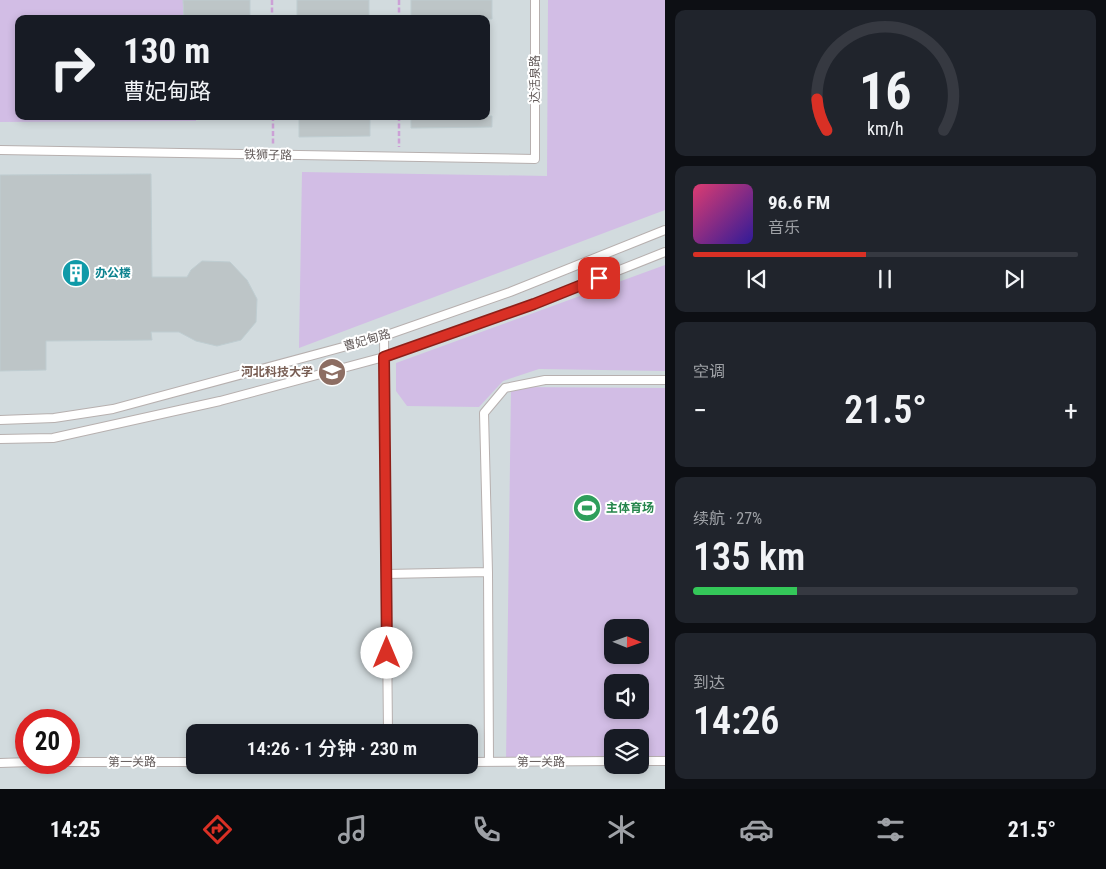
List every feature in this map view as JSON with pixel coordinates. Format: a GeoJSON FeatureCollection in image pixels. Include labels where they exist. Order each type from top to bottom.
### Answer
{"type":"FeatureCollection","features":[{"type":"Feature","properties":{"kind":"lane","name":"达活泉路"},"geometry":{"type":"LineString","coordinates":[[535,0],[535,159]]}},
{"type":"Feature","properties":{"kind":"lane","name":"铁狮子路"},"geometry":{"type":"LineString","coordinates":[[0,150],[535,159]]}},
{"type":"Feature","properties":{"kind":"lane","name":"曹妃甸路"},"geometry":{"type":"LineString","coordinates":[[0,420],[54,418],[112,409],[384,336],[510,292],[665,230]]}},
{"type":"Feature","properties":{"kind":"lane","name":"曹妃甸路"},"geometry":{"type":"LineString","coordinates":[[0,439],[53,438],[220,401],[384,357],[534,304],[665,252]]}},
{"type":"Feature","properties":{"kind":"lane"},"geometry":{"type":"LineString","coordinates":[[384,336],[388,724]]}},
{"type":"Feature","properties":{"kind":"lane"},"geometry":{"type":"LineString","coordinates":[[489,762],[488,572],[484,413],[505,388],[546,380],[665,380]]}},
{"type":"Feature","properties":{"kind":"lane"},"geometry":{"type":"LineString","coordinates":[[386,574],[488,572]]}},
{"type":"Feature","properties":{"kind":"lane"},"geometry":{"type":"LineString","coordinates":[[649,761],[665,761]]}},
{"type":"Feature","properties":{"kind":"lane","name":"第一关路"},"geometry":{"type":"LineString","coordinates":[[80,762],[186,762]]}},
{"type":"Feature","properties":{"kind":"lane","name":"第一关路"},"geometry":{"type":"LineString","coordinates":[[478,762],[604,762]]}},
{"type":"Feature","properties":{"kind":"lane"},"geometry":{"type":"LineString","coordinates":[[0,763],[15,763]]}},
{"type":"Feature","properties":{"kind":"path"},"geometry":{"type":"LineString","coordinates":[[272,0],[272,15]]}},
{"type":"Feature","properties":{"kind":"path"},"geometry":{"type":"LineString","coordinates":[[399,0],[399,15]]}},
{"type":"Feature","properties":{"kind":"path"},"geometry":{"type":"LineString","coordinates":[[273,120],[274,155]]}},
{"type":"Feature","properties":{"kind":"path"},"geometry":{"type":"LineString","coordinates":[[399,120],[399,157]]}},
{"type":"Feature","properties":{"kind":"shaded area","name":"河北科技大学"},"geometry":{"type":"Polygon","coordinates":[[[0,0],[665,0],[665,789],[0,789],[0,0]]]}},
{"type":"Feature","properties":{"kind":"shaded area"},"geometry":{"type":"Polygon","coordinates":[[[0,0],[183,0],[184,15],[15,15],[15,120],[196,121],[0,122],[0,0]]]}},
{"type":"Feature","properties":{"kind":"shaded area"},"geometry":{"type":"Polygon","coordinates":[[[548,0],[665,0],[665,210],[299,348],[302,172],[547,176],[548,0]]]}},
{"type":"Feature","properties":{"kind":"shaded area"},"geometry":{"type":"Polygon","coordinates":[[[665,265],[665,371],[539,369],[503,381],[479,407],[407,406],[396,391],[396,363],[665,265]]]}},
{"type":"Feature","properties":{"kind":"shaded area","name":"主体育场"},"geometry":{"type":"Polygon","coordinates":[[[511,387],[665,388],[665,761],[649,761],[649,729],[604,729],[604,761],[506,762],[511,387]]]}},
{"type":"Feature","properties":{"kind":"building"},"geometry":{"type":"Polygon","coordinates":[[[183,0],[250,0],[250,15],[184,15],[183,0]]]}},
{"type":"Feature","properties":{"kind":"building"},"geometry":{"type":"Polygon","coordinates":[[[297,0],[369,0],[369,15],[297,15],[297,0]]]}},
{"type":"Feature","properties":{"kind":"building"},"geometry":{"type":"Polygon","coordinates":[[[411,0],[492,0],[492,19],[490,19],[490,15],[411,15],[411,0]]]}},
{"type":"Feature","properties":{"kind":"building"},"geometry":{"type":"Polygon","coordinates":[[[490,116],[492,116],[492,127],[411,128],[411,120],[490,120],[490,116]]]}},
{"type":"Feature","properties":{"kind":"building"},"geometry":{"type":"Polygon","coordinates":[[[299,120],[370,120],[370,136],[299,137],[299,120]]]}},
{"type":"Feature","properties":{"kind":"building","name":"办公楼"},"geometry":{"type":"Polygon","coordinates":[[[151,174],[152,277],[187,277],[191,270],[202,261],[230,262],[247,280],[257,299],[256,322],[241,340],[217,346],[196,341],[179,332],[151,332],[152,340],[46,341],[46,370],[0,371],[0,175],[151,174]]]}},
{"type":"Feature","properties":{"kind":"place","name":"办公楼"},"geometry":{"type":"Point","coordinates":[76,273]}},
{"type":"Feature","properties":{"kind":"place","name":"河北科技大学"},"geometry":{"type":"Point","coordinates":[332,372]}},
{"type":"Feature","properties":{"kind":"place","name":"主体育场"},"geometry":{"type":"Point","coordinates":[587,508]}},
{"type":"Feature","properties":{"kind":"route"},"geometry":{"type":"LineString","coordinates":[[387,653],[384,357],[534,304],[599,278]]}}]}
